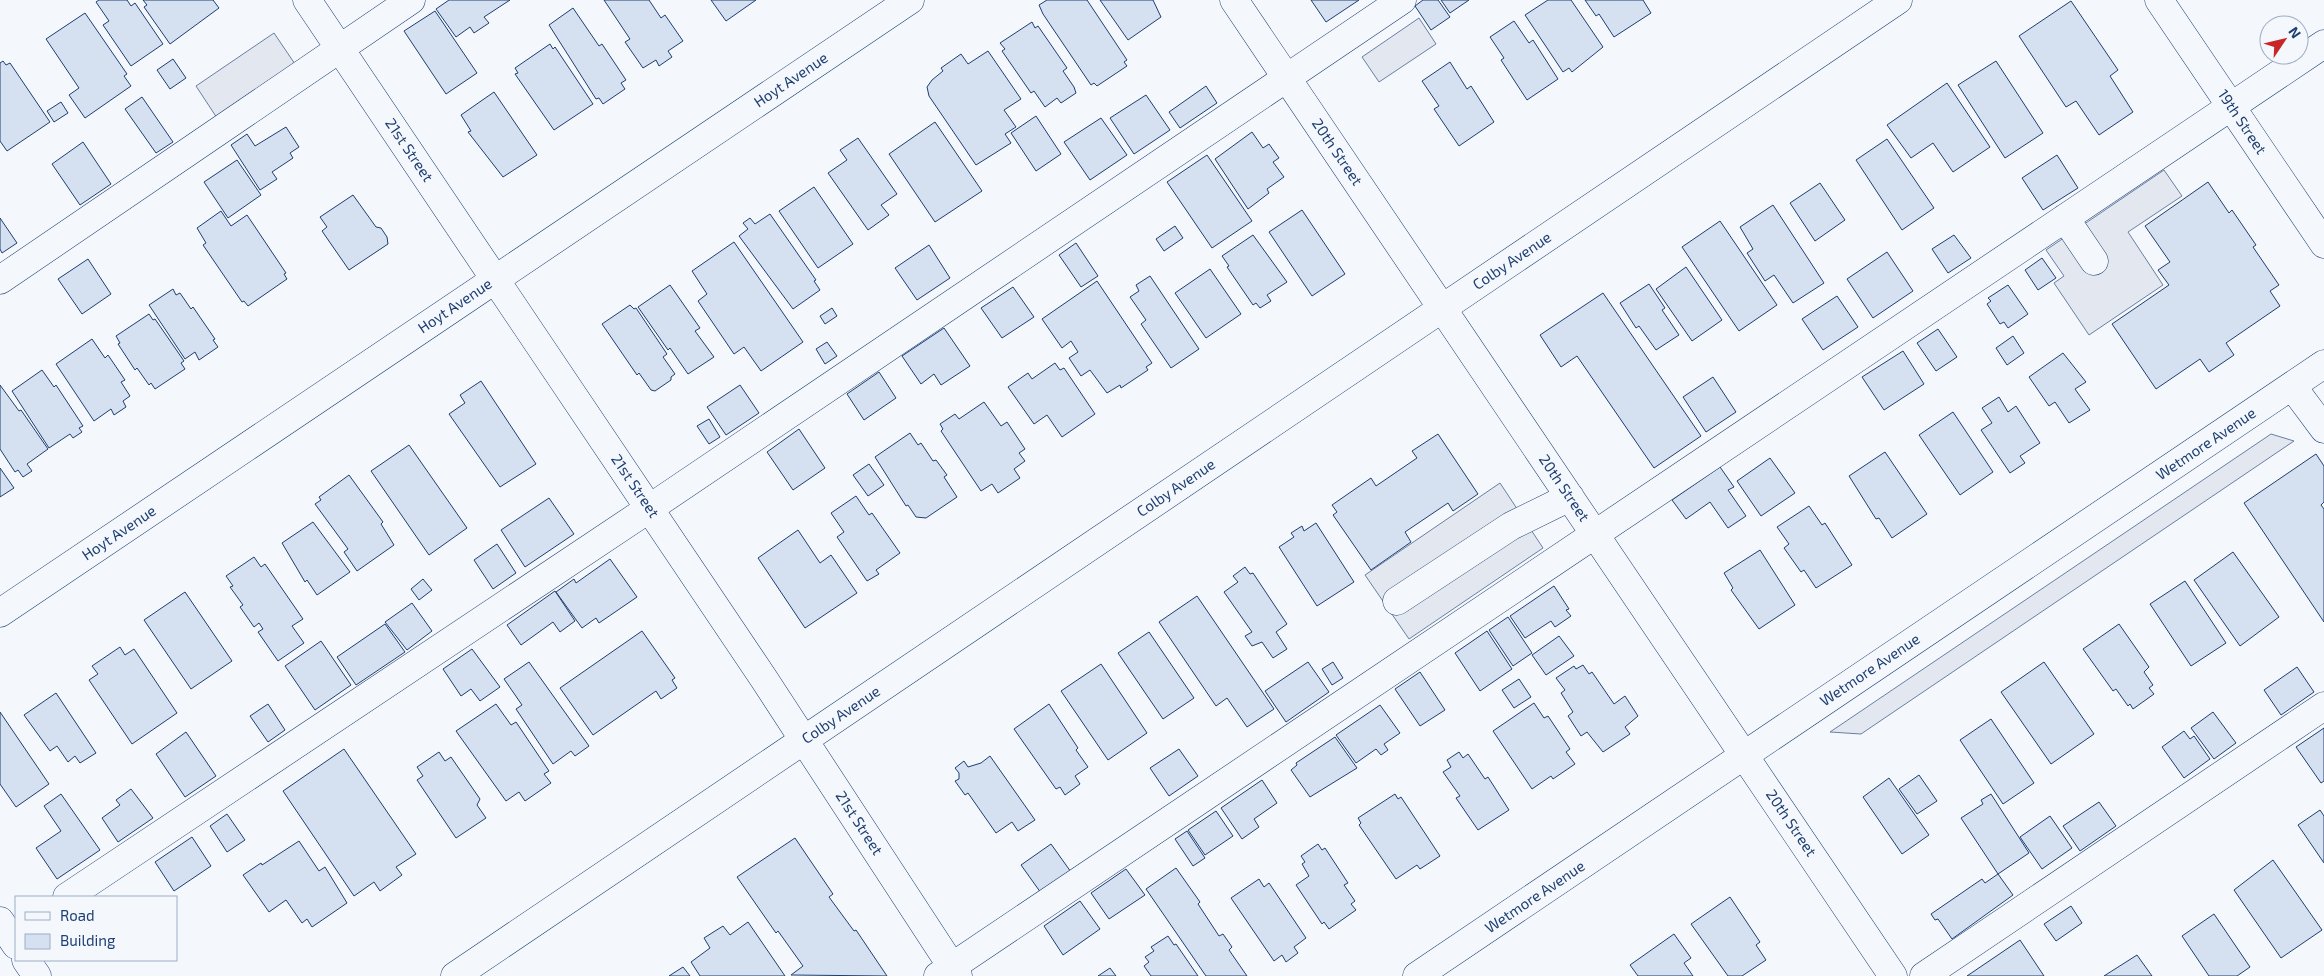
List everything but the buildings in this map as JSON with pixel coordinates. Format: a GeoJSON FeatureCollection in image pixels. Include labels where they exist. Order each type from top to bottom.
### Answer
{"type":"FeatureCollection","features":[{"type":"Feature","properties":{"kind":"street","name":"21st Street"},"geometry":{"type":"LineString","coordinates":[[307,0],[805,739],[949,973]]}},
{"type":"Feature","properties":{"kind":"street"},"geometry":{"type":"LineString","coordinates":[[0,280],[411,0]]}},
{"type":"Feature","properties":{"kind":"street","name":"Hoyt Avenue"},"geometry":{"type":"LineString","coordinates":[[0,613],[910,0]]}},
{"type":"Feature","properties":{"kind":"street","name":"20th Street"},"geometry":{"type":"LineString","coordinates":[[1234,0],[1893,976]]}},
{"type":"Feature","properties":{"kind":"street"},"geometry":{"type":"LineString","coordinates":[[68,896],[650,508],[1402,0]]}},
{"type":"Feature","properties":{"kind":"street","name":"Colby Avenue"},"geometry":{"type":"LineString","coordinates":[[455,976],[1898,0]]}},
{"type":"Feature","properties":{"kind":"street","name":"19th Street"},"geometry":{"type":"LineString","coordinates":[[2159,0],[2324,244]]}},
{"type":"Feature","properties":{"kind":"street"},"geometry":{"type":"LineString","coordinates":[[949,973],[2324,44]]}},
{"type":"Feature","properties":{"kind":"street"},"geometry":{"type":"LineString","coordinates":[[2065,218],[2094,261]]}},
{"type":"Feature","properties":{"kind":"street","name":"Wetmore Avenue"},"geometry":{"type":"LineString","coordinates":[[1417,976],[2324,364]]}},
{"type":"Feature","properties":{"kind":"street"},"geometry":{"type":"LineString","coordinates":[[2292,386],[2324,429]]}},
{"type":"Feature","properties":{"kind":"street"},"geometry":{"type":"LineString","coordinates":[[1397,601],[1511,526],[1570,497]]}},
{"type":"Feature","properties":{"kind":"street"},"geometry":{"type":"LineString","coordinates":[[1924,976],[2324,706]]}},
{"type":"Feature","properties":{"kind":"street"},"geometry":{"type":"LineString","coordinates":[[27,961],[36,976]]}},
{"type":"Feature","properties":{"kind":"shaded area"},"geometry":{"type":"Polygon","coordinates":[[[1419,18],[1436,44],[1379,82],[1362,57],[1419,18]]]}},
{"type":"Feature","properties":{"kind":"shaded area"},"geometry":{"type":"Polygon","coordinates":[[[274,33],[297,67],[219,121],[196,86],[274,33]]]}},
{"type":"Feature","properties":{"kind":"shaded area"},"geometry":{"type":"Polygon","coordinates":[[[2164,170],[2182,196],[2128,232],[2163,285],[2089,335],[2054,283],[2064,276],[2046,250],[2164,170]]]}},
{"type":"Feature","properties":{"kind":"shaded area"},"geometry":{"type":"Polygon","coordinates":[[[2271,434],[2294,441],[1861,734],[1830,732],[2271,434]]]}},
{"type":"Feature","properties":{"kind":"shaded area"},"geometry":{"type":"Polygon","coordinates":[[[1500,483],[1543,548],[1409,639],[1365,575],[1500,483]]]}}]}
